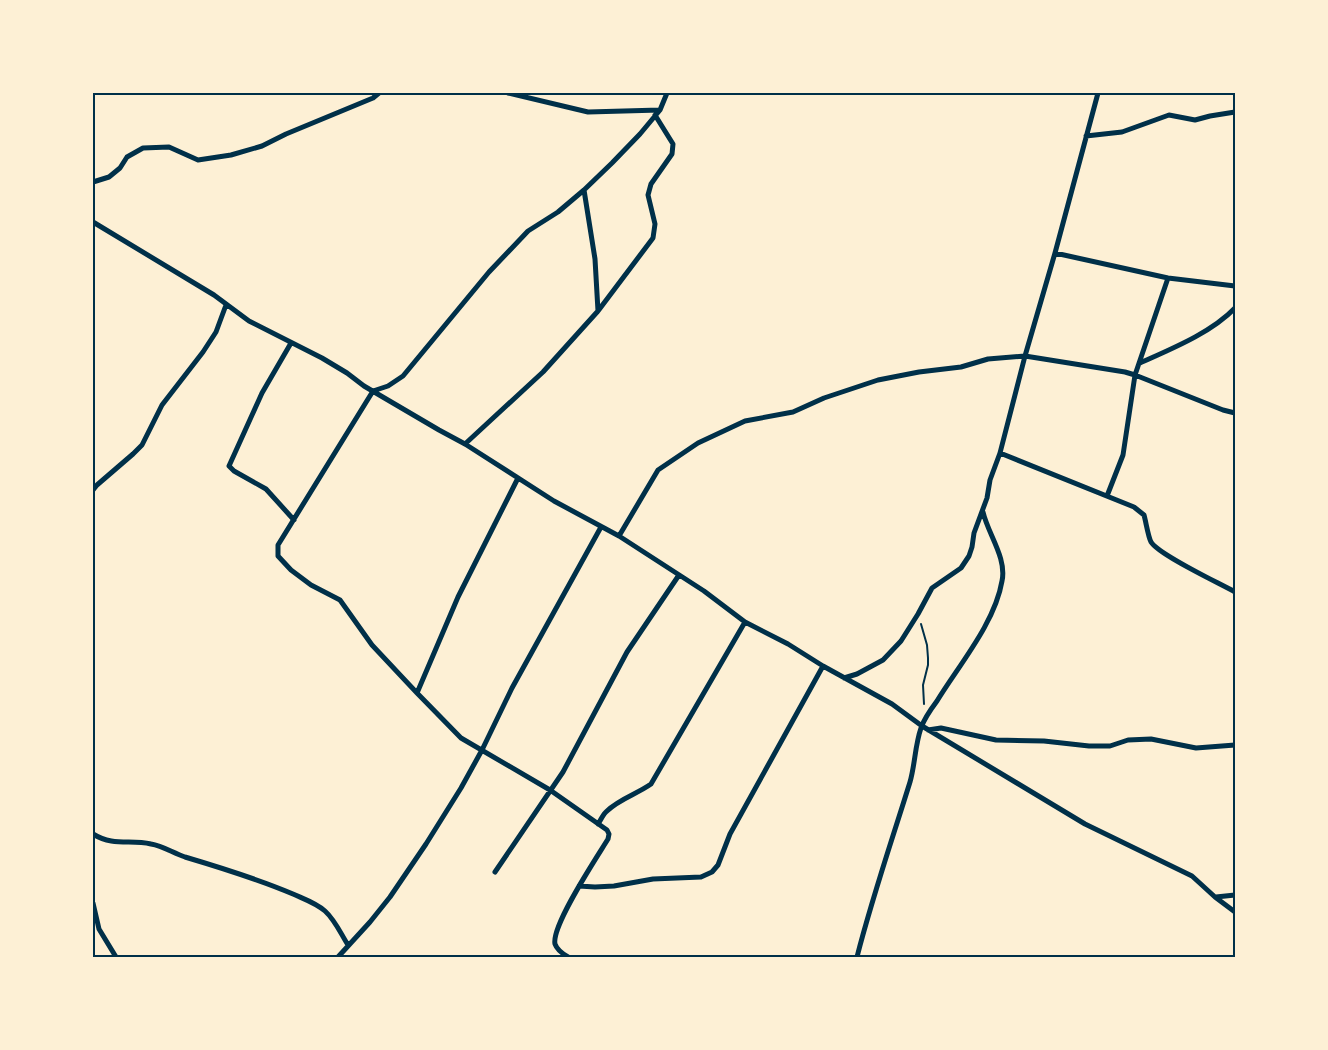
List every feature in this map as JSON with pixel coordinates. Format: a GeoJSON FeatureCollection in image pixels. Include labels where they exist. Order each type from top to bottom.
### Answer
{"type":"FeatureCollection","features":[{"type":"Feature","properties":{"kind":"street"},"geometry":{"type":"LineString","coordinates":[[93,182],[109,177],[120,168],[127,157],[143,148],[169,147],[198,160],[231,155],[261,146],[373,98],[379,93]]}},
{"type":"Feature","properties":{"kind":"street"},"geometry":{"type":"LineString","coordinates":[[508,93],[588,112],[658,112]]}},
{"type":"Feature","properties":{"kind":"street"},"geometry":{"type":"LineString","coordinates":[[568,957],[555,945],[559,925],[579,886],[608,839],[607,830],[550,790],[461,738],[372,645],[339,600],[311,585],[291,570],[278,556],[278,545],[373,391],[388,386],[403,376],[489,272],[528,231],[558,212],[584,190],[640,134],[658,112],[667,93]]}},
{"type":"Feature","properties":{"kind":"street"},"geometry":{"type":"LineString","coordinates":[[844,678],[867,670],[884,660],[901,641],[932,588],[966,562],[1000,453],[1098,93]]}},
{"type":"Feature","properties":{"kind":"street"},"geometry":{"type":"LineString","coordinates":[[465,444],[543,372],[598,311],[653,238],[655,224],[648,195],[651,184],[672,154],[673,144],[658,112]]}},
{"type":"Feature","properties":{"kind":"street"},"geometry":{"type":"LineString","coordinates":[[1086,136],[1122,132],[1169,115],[1195,120],[1235,112]]}},
{"type":"Feature","properties":{"kind":"street"},"geometry":{"type":"LineString","coordinates":[[584,190],[595,259],[598,311]]}},
{"type":"Feature","properties":{"kind":"street"},"geometry":{"type":"LineString","coordinates":[[93,222],[192,281],[249,321],[322,358],[373,391],[465,444],[554,501],[620,536],[704,591],[745,622],[892,704],[928,730],[1085,824],[1192,876],[1235,912]]}},
{"type":"Feature","properties":{"kind":"street"},"geometry":{"type":"LineString","coordinates":[[1055,253],[1168,278],[1235,286]]}},
{"type":"Feature","properties":{"kind":"street"},"geometry":{"type":"LineString","coordinates":[[1107,496],[1123,455],[1136,375],[1168,278]]}},
{"type":"Feature","properties":{"kind":"street"},"geometry":{"type":"LineString","coordinates":[[93,490],[142,445],[162,405],[216,332],[226,306]]}},
{"type":"Feature","properties":{"kind":"street"},"geometry":{"type":"LineString","coordinates":[[1140,363],[1178,346],[1223,320],[1235,308]]}},
{"type":"Feature","properties":{"kind":"street"},"geometry":{"type":"LineString","coordinates":[[291,343],[262,393],[229,466],[266,489],[294,519]]}},
{"type":"Feature","properties":{"kind":"street"},"geometry":{"type":"LineString","coordinates":[[620,536],[658,470],[698,443],[744,421],[793,412],[824,398],[878,380],[919,372],[961,368],[988,359],[1025,357],[1125,372],[1235,413]]}},
{"type":"Feature","properties":{"kind":"street"},"geometry":{"type":"LineString","coordinates":[[1000,453],[1134,507],[1144,515],[1150,541],[1156,547],[1235,592]]}},
{"type":"Feature","properties":{"kind":"street"},"geometry":{"type":"LineString","coordinates":[[417,693],[458,597],[518,478]]}},
{"type":"Feature","properties":{"kind":"street"},"geometry":{"type":"LineString","coordinates":[[857,957],[912,774],[920,729],[980,634],[1000,592],[1003,566],[983,510]]}},
{"type":"Feature","properties":{"kind":"street"},"geometry":{"type":"LineString","coordinates":[[338,957],[390,897],[461,788],[512,688],[601,527]]}},
{"type":"Feature","properties":{"kind":"street"},"geometry":{"type":"LineString","coordinates":[[495,872],[563,772],[627,652],[679,575]]}},
{"type":"Feature","properties":{"kind":"street"},"geometry":{"type":"LineString","coordinates":[[598,824],[605,812],[651,784],[745,622]]}},
{"type":"Feature","properties":{"kind":"street"},"geometry":{"type":"LineString","coordinates":[[579,886],[614,886],[653,879],[701,877],[712,872],[730,834],[823,666]]}},
{"type":"Feature","properties":{"kind":"street"},"geometry":{"type":"LineString","coordinates":[[928,730],[941,728],[996,740],[1044,741],[1089,746],[1110,746],[1128,740],[1151,739],[1196,748],[1235,745]]}},
{"type":"Feature","properties":{"kind":"street"},"geometry":{"type":"LineString","coordinates":[[93,834],[122,843],[155,844],[184,857],[266,883],[307,900],[331,916],[348,945]]}},
{"type":"Feature","properties":{"kind":"street"},"geometry":{"type":"LineString","coordinates":[[1215,897],[1235,895]]}},
{"type":"Feature","properties":{"kind":"street"},"geometry":{"type":"LineString","coordinates":[[93,903],[99,929],[116,957]]}},
{"type":"Feature","properties":{"kind":"path"},"geometry":{"type":"LineString","coordinates":[[918,614],[927,645],[928,665],[923,686],[926,719]]}}]}
